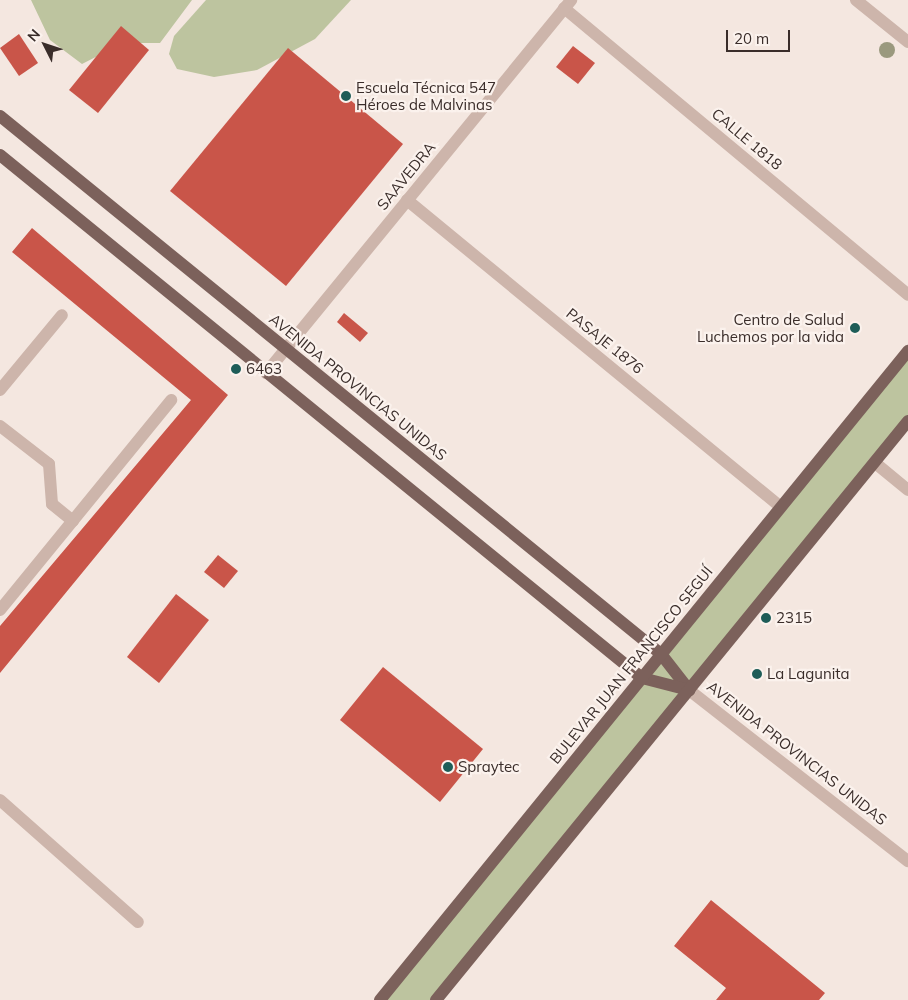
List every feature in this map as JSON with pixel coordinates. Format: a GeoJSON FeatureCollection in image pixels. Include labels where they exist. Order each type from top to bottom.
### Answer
{"type":"FeatureCollection","features":[{"type":"Feature","properties":{"kind":"main road","name":"AVENIDA PROVINCIAS UNIDAS"},"geometry":{"type":"LineString","coordinates":[[0,116],[661,654],[689,690]]}},
{"type":"Feature","properties":{"kind":"main road","name":"AVENIDA PROVINCIAS UNIDAS"},"geometry":{"type":"LineString","coordinates":[[0,155],[642,678],[689,690]]}},
{"type":"Feature","properties":{"kind":"main road","name":"BULEVAR JUAN FRANCISCO SEGUÍ"},"geometry":{"type":"LineString","coordinates":[[380,1000],[908,351]]}},
{"type":"Feature","properties":{"kind":"main road"},"geometry":{"type":"LineString","coordinates":[[436,1000],[908,421]]}},
{"type":"Feature","properties":{"kind":"street"},"geometry":{"type":"LineString","coordinates":[[856,0],[908,42]]}},
{"type":"Feature","properties":{"kind":"street","name":"SAAVEDRA"},"geometry":{"type":"LineString","coordinates":[[266,373],[568,4]]}},
{"type":"Feature","properties":{"kind":"street","name":"CALLE 1818"},"geometry":{"type":"LineString","coordinates":[[568,4],[908,295]]}},
{"type":"Feature","properties":{"kind":"street","name":"PASAJE 1876"},"geometry":{"type":"LineString","coordinates":[[407,200],[781,507]]}},
{"type":"Feature","properties":{"kind":"street"},"geometry":{"type":"LineString","coordinates":[[0,390],[62,315]]}},
{"type":"Feature","properties":{"kind":"street"},"geometry":{"type":"LineString","coordinates":[[0,610],[171,400]]}},
{"type":"Feature","properties":{"kind":"street"},"geometry":{"type":"LineString","coordinates":[[0,426],[49,464],[52,504],[73,521]]}},
{"type":"Feature","properties":{"kind":"street"},"geometry":{"type":"LineString","coordinates":[[874,462],[908,490]]}},
{"type":"Feature","properties":{"kind":"street","name":"AVENIDA PROVINCIAS UNIDAS"},"geometry":{"type":"LineString","coordinates":[[689,690],[908,861]]}},
{"type":"Feature","properties":{"kind":"street"},"geometry":{"type":"LineString","coordinates":[[0,800],[138,922]]}},
{"type":"Feature","properties":{"kind":"green space"},"geometry":{"type":"Polygon","coordinates":[[[31,0],[192,0],[160,43],[123,43],[82,64],[50,40],[31,0]]]}},
{"type":"Feature","properties":{"kind":"green space"},"geometry":{"type":"Polygon","coordinates":[[[206,0],[351,0],[315,39],[257,70],[214,77],[177,69],[169,54],[174,36],[206,0]]]}},
{"type":"Feature","properties":{"kind":"green space"},"geometry":{"type":"Polygon","coordinates":[[[908,351],[908,421],[436,1000],[380,1000],[908,351]]]}},
{"type":"Feature","properties":{"kind":"building"},"geometry":{"type":"Polygon","coordinates":[[[121,26],[149,50],[98,113],[69,90],[121,26]]]}},
{"type":"Feature","properties":{"kind":"building"},"geometry":{"type":"Polygon","coordinates":[[[19,34],[38,63],[19,76],[0,48],[19,34]]]}},
{"type":"Feature","properties":{"kind":"building"},"geometry":{"type":"Polygon","coordinates":[[[573,46],[595,63],[578,84],[556,67],[573,46]]]}},
{"type":"Feature","properties":{"kind":"building"},"geometry":{"type":"Polygon","coordinates":[[[288,48],[403,144],[286,286],[170,191],[288,48]]]}},
{"type":"Feature","properties":{"kind":"building"},"geometry":{"type":"Polygon","coordinates":[[[32,228],[228,395],[0,673],[0,626],[191,400],[12,252],[32,228]]]}},
{"type":"Feature","properties":{"kind":"building"},"geometry":{"type":"Polygon","coordinates":[[[344,313],[368,333],[360,342],[337,322],[344,313]]]}},
{"type":"Feature","properties":{"kind":"building"},"geometry":{"type":"Polygon","coordinates":[[[218,555],[238,571],[224,588],[204,572],[218,555]]]}},
{"type":"Feature","properties":{"kind":"building"},"geometry":{"type":"Polygon","coordinates":[[[176,594],[209,620],[159,683],[127,657],[176,594]]]}},
{"type":"Feature","properties":{"kind":"building"},"geometry":{"type":"Polygon","coordinates":[[[383,667],[483,749],[440,802],[340,720],[383,667]]]}},
{"type":"Feature","properties":{"kind":"building"},"geometry":{"type":"Polygon","coordinates":[[[711,900],[825,993],[819,1000],[716,1000],[726,988],[674,946],[711,900]]]}},
{"type":"Feature","properties":{"kind":"place","name":"Escuela Técnica 547 Héroes de Malvinas"},"geometry":{"type":"Point","coordinates":[346,96]}},
{"type":"Feature","properties":{"kind":"place","name":"Centro de Salud Luchemos por la vida"},"geometry":{"type":"Point","coordinates":[855,328]}},
{"type":"Feature","properties":{"kind":"place","name":"6463"},"geometry":{"type":"Point","coordinates":[236,369]}},
{"type":"Feature","properties":{"kind":"place","name":"2315"},"geometry":{"type":"Point","coordinates":[766,618]}},
{"type":"Feature","properties":{"kind":"place","name":"La Lagunita"},"geometry":{"type":"Point","coordinates":[757,674]}},
{"type":"Feature","properties":{"kind":"place","name":"Spraytec"},"geometry":{"type":"Point","coordinates":[448,767]}}]}
